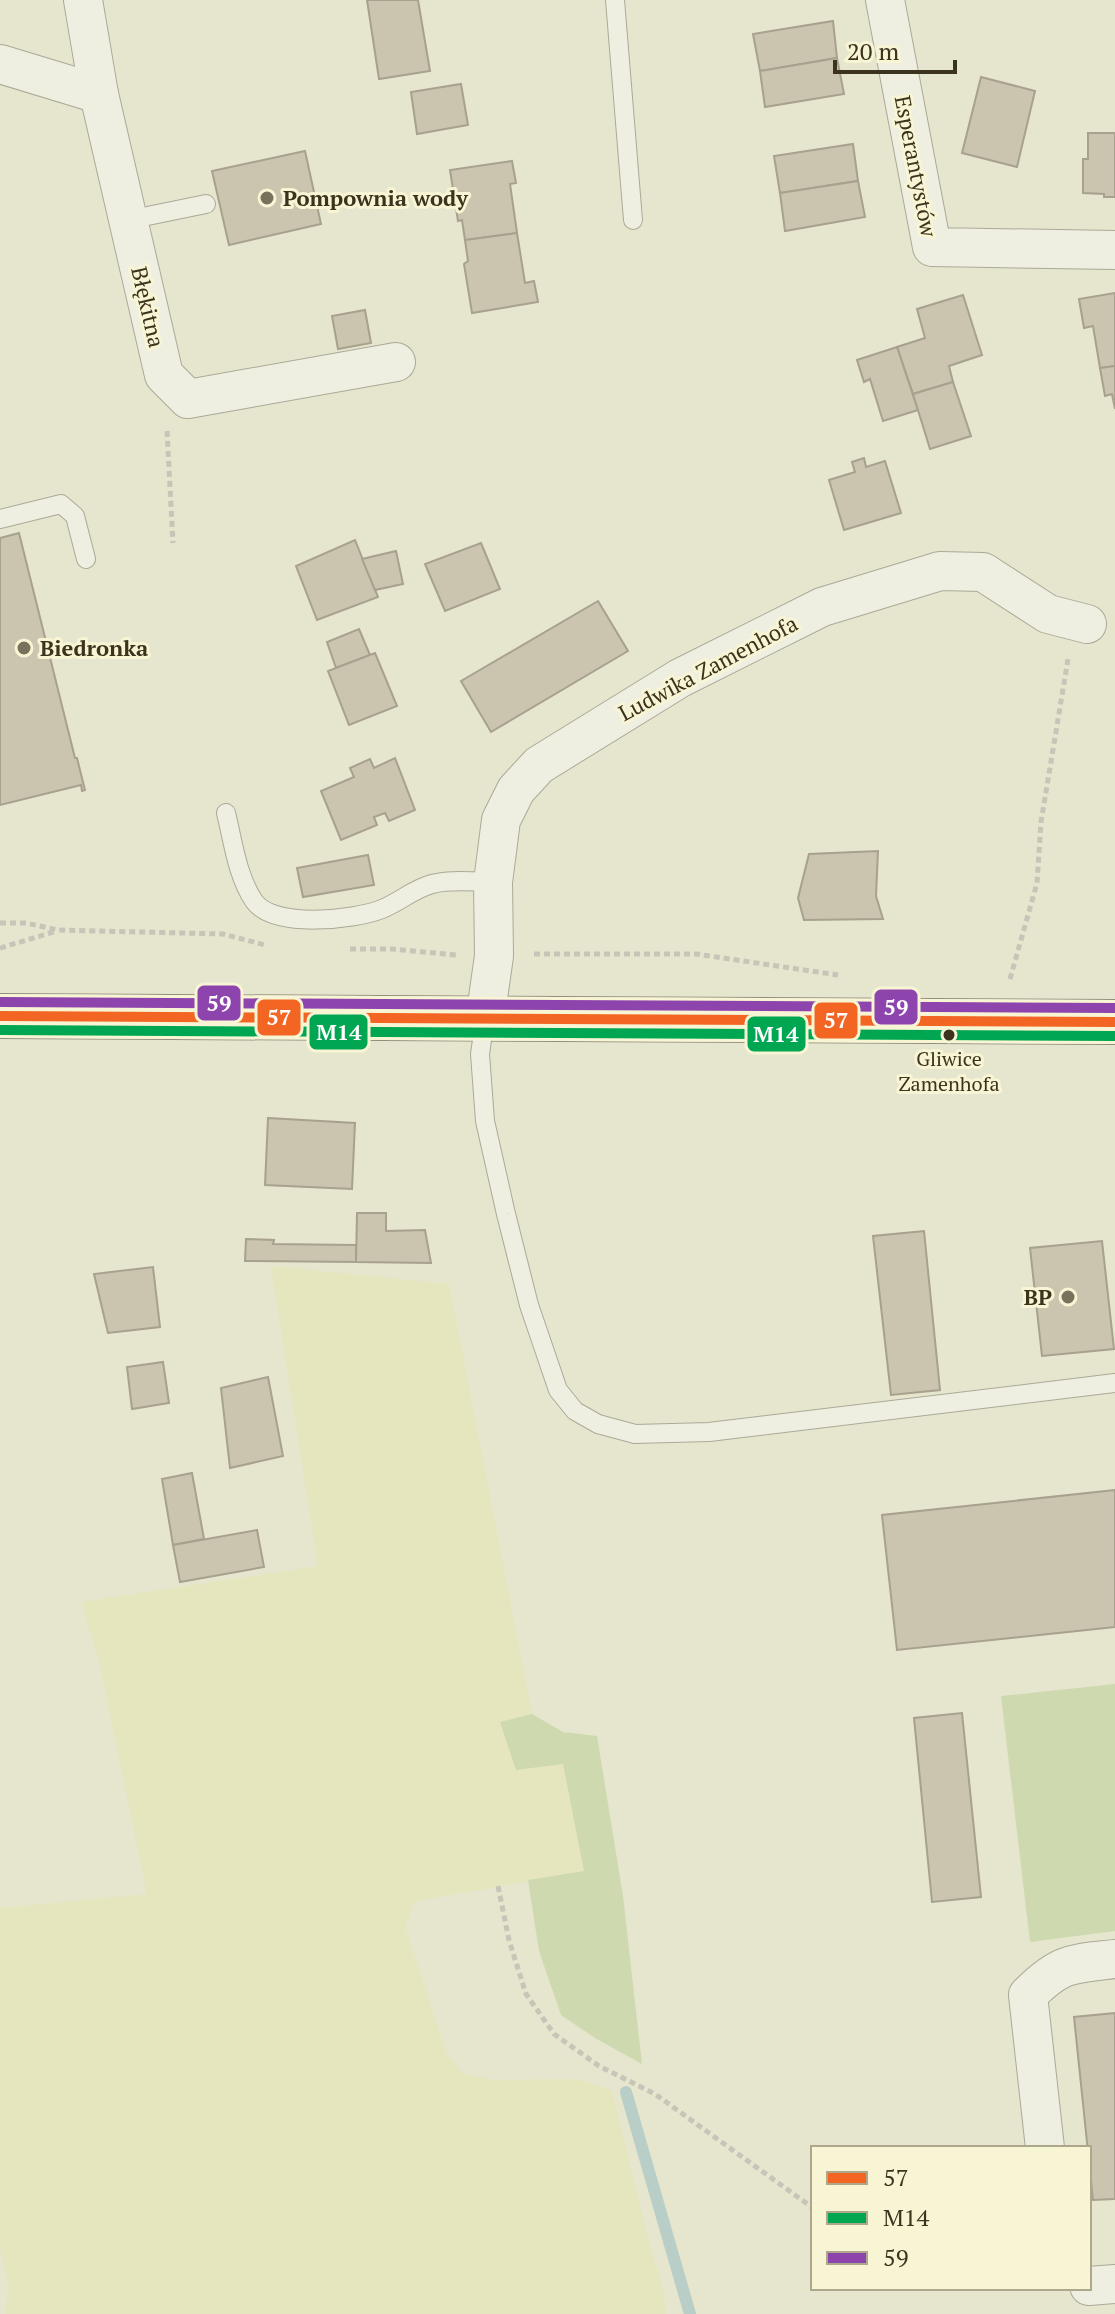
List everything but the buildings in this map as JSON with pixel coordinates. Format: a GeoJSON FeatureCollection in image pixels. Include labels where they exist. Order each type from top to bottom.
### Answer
{"type":"FeatureCollection","features":[{"type":"Feature","properties":{"kind":"main road"},"geometry":{"type":"LineString","coordinates":[[0,1016],[1115,1022]]}},
{"type":"Feature","properties":{"kind":"street","name":"Błękitna"},"geometry":{"type":"LineString","coordinates":[[83,0],[99,94],[164,375],[188,399],[396,362]]}},
{"type":"Feature","properties":{"kind":"street","name":"Esperantystów"},"geometry":{"type":"LineString","coordinates":[[885,0],[932,247],[1115,250]]}},
{"type":"Feature","properties":{"kind":"street"},"geometry":{"type":"LineString","coordinates":[[0,64],[99,94]]}},
{"type":"Feature","properties":{"kind":"street","name":"Ludwika Zamenhofa"},"geometry":{"type":"LineString","coordinates":[[485,1019],[494,956],[493,882],[501,820],[516,790],[539,765],[680,678],[822,607],[940,571],[983,572],[1048,614],[1087,624]]}},
{"type":"Feature","properties":{"kind":"street"},"geometry":{"type":"LineString","coordinates":[[1045,2146],[1028,1995],[1045,1978],[1068,1964],[1115,1959]]}},
{"type":"Feature","properties":{"kind":"street"},"geometry":{"type":"LineString","coordinates":[[1091,2286],[1115,2284]]}},
{"type":"Feature","properties":{"kind":"lane"},"geometry":{"type":"LineString","coordinates":[[615,0],[633,220]]}},
{"type":"Feature","properties":{"kind":"lane"},"geometry":{"type":"LineString","coordinates":[[128,220],[206,204]]}},
{"type":"Feature","properties":{"kind":"lane"},"geometry":{"type":"LineString","coordinates":[[0,519],[61,504],[75,516],[86,559]]}},
{"type":"Feature","properties":{"kind":"lane"},"geometry":{"type":"LineString","coordinates":[[226,813],[242,874],[254,902],[266,913],[286,919],[359,916],[385,908],[412,890],[435,883],[493,882]]}},
{"type":"Feature","properties":{"kind":"lane"},"geometry":{"type":"LineString","coordinates":[[485,1019],[480,1054],[485,1121],[502,1199],[529,1305],[558,1390],[575,1411],[598,1424],[635,1434],[709,1432],[1115,1383]]}},
{"type":"Feature","properties":{"kind":"path"},"geometry":{"type":"LineString","coordinates":[[164,375],[173,543]]}},
{"type":"Feature","properties":{"kind":"path"},"geometry":{"type":"LineString","coordinates":[[1008,988],[1037,883],[1041,822],[1070,645],[1087,624]]}},
{"type":"Feature","properties":{"kind":"path"},"geometry":{"type":"LineString","coordinates":[[0,923],[26,923],[58,930],[223,934],[279,949]]}},
{"type":"Feature","properties":{"kind":"path"},"geometry":{"type":"LineString","coordinates":[[0,948],[58,930]]}},
{"type":"Feature","properties":{"kind":"path"},"geometry":{"type":"LineString","coordinates":[[336,949],[392,949],[494,956],[696,954],[850,977]]}},
{"type":"Feature","properties":{"kind":"path"},"geometry":{"type":"LineString","coordinates":[[498,1886],[509,1940],[526,1994],[554,2034],[599,2066],[655,2094],[811,2207]]}},
{"type":"Feature","properties":{"kind":"green space"},"geometry":{"type":"Polygon","coordinates":[[[271,1266],[449,1284],[532,1714],[501,1723],[563,1763],[584,1872],[415,1901],[405,1927],[446,2052],[462,2073],[493,2080],[577,2079],[612,2090],[648,2240],[663,2288],[666,2314],[5,2314],[9,2287],[0,2249],[0,1908],[147,1894],[99,1660],[81,1602],[318,1566],[271,1266]]]}},
{"type":"Feature","properties":{"kind":"green space"},"geometry":{"type":"Polygon","coordinates":[[[1115,1684],[1115,1931],[1030,1942],[1001,1696],[1115,1684]]]}},
{"type":"Feature","properties":{"kind":"green space"},"geometry":{"type":"Polygon","coordinates":[[[532,1714],[563,1732],[597,1736],[623,1896],[642,2064],[561,2015],[539,1951],[528,1880],[584,1871],[563,1764],[516,1770],[500,1722],[532,1714]]]}},
{"type":"Feature","properties":{"kind":"waterway"},"geometry":{"type":"LineString","coordinates":[[626,2092],[690,2314]]}},
{"type":"Feature","properties":{"kind":"transit line","name":"59"},"geometry":{"type":"LineString","coordinates":[[0,1002],[1115,1008]]}},
{"type":"Feature","properties":{"kind":"transit line","name":"57"},"geometry":{"type":"LineString","coordinates":[[0,1016],[1115,1022]]}},
{"type":"Feature","properties":{"kind":"transit line","name":"M14"},"geometry":{"type":"LineString","coordinates":[[0,1030],[1115,1036]]}},
{"type":"Feature","properties":{"kind":"place","name":"Pompownia wody"},"geometry":{"type":"Point","coordinates":[267,198]}},
{"type":"Feature","properties":{"kind":"place","name":"Biedronka"},"geometry":{"type":"Point","coordinates":[24,648]}},
{"type":"Feature","properties":{"kind":"place","name":"Gliwice Zamenhofa"},"geometry":{"type":"Point","coordinates":[949,1035]}},
{"type":"Feature","properties":{"kind":"place","name":"BP"},"geometry":{"type":"Point","coordinates":[1068,1297]}}]}
